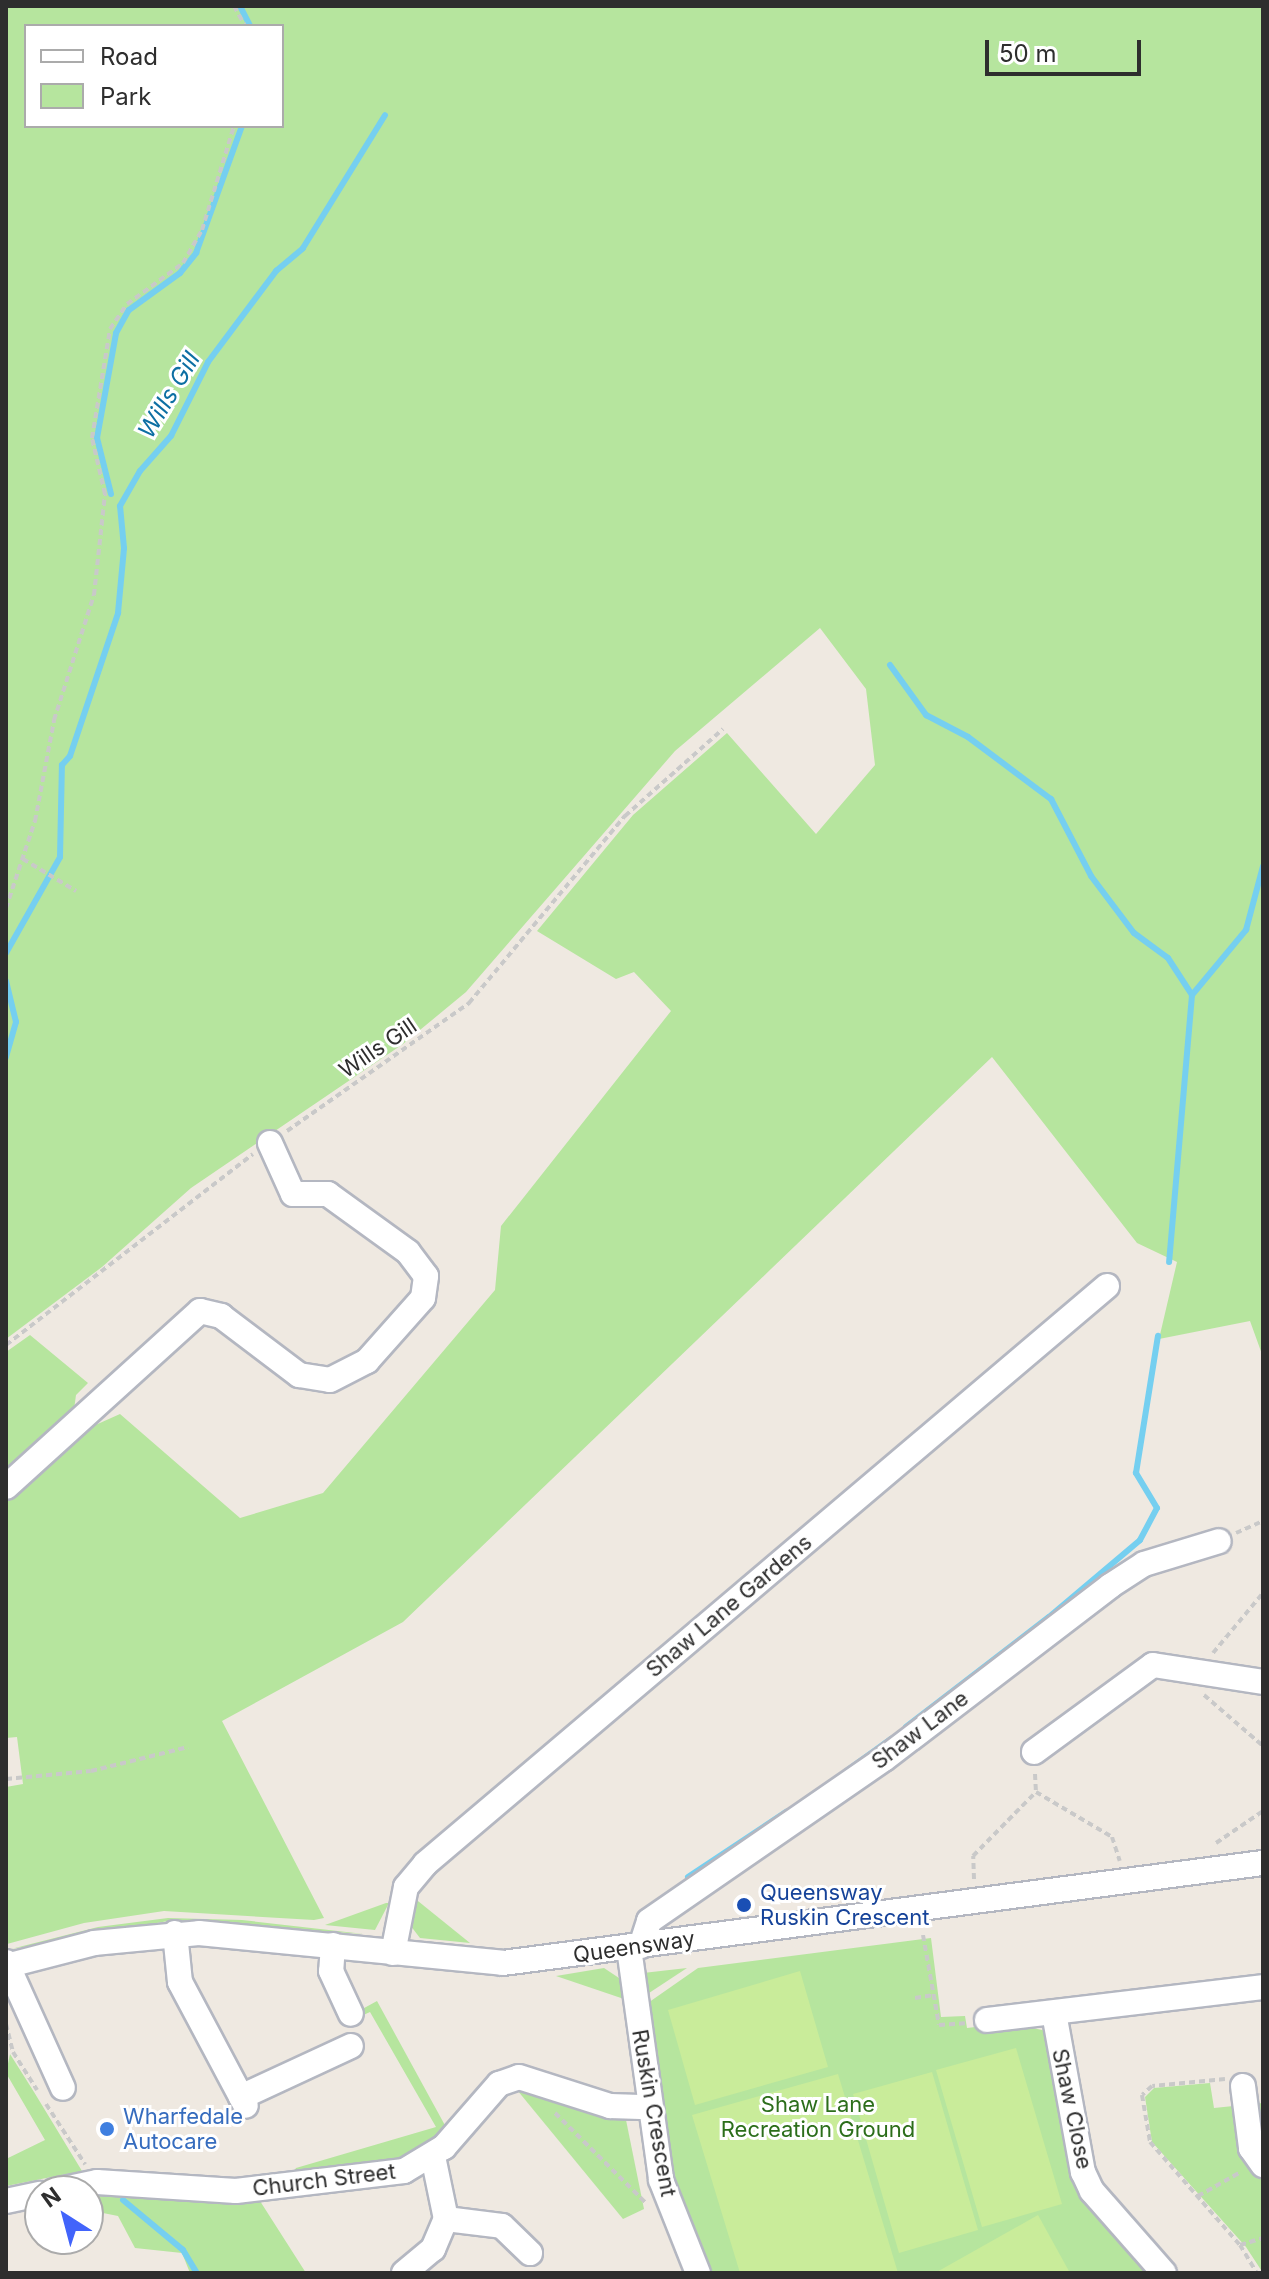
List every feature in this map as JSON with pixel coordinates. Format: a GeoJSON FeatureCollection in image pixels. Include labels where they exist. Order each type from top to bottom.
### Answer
{"type":"FeatureCollection","features":[{"type":"Feature","properties":{"kind":"street"},"geometry":{"type":"LineString","coordinates":[[6,1487],[200,1311],[221,1316],[299,1375],[330,1380],[367,1361],[423,1298],[426,1276],[408,1252],[328,1194],[293,1194],[270,1143]]}},
{"type":"Feature","properties":{"kind":"street","name":"Shaw Lane Gardens"},"geometry":{"type":"LineString","coordinates":[[393,1953],[406,1887],[425,1864],[1107,1286]]}},
{"type":"Feature","properties":{"kind":"street","name":"Shaw Lane"},"geometry":{"type":"LineString","coordinates":[[635,1947],[649,1921],[884,1759],[1110,1586],[1144,1564],[1219,1541]]}},
{"type":"Feature","properties":{"kind":"street"},"geometry":{"type":"LineString","coordinates":[[1034,1752],[1153,1665],[1263,1682]]}},
{"type":"Feature","properties":{"kind":"street","name":"Queensway"},"geometry":{"type":"LineString","coordinates":[[6,1965],[94,1943],[175,1933],[333,1945],[503,1963],[1263,1863]]}},
{"type":"Feature","properties":{"kind":"street"},"geometry":{"type":"LineString","coordinates":[[175,1933],[180,1982],[244,2102],[351,2046]]}},
{"type":"Feature","properties":{"kind":"street"},"geometry":{"type":"LineString","coordinates":[[333,1945],[331,1971],[351,2014]]}},
{"type":"Feature","properties":{"kind":"street","name":"Ruskin Crescent"},"geometry":{"type":"LineString","coordinates":[[635,1947],[648,2107],[661,2180],[698,2273]]}},
{"type":"Feature","properties":{"kind":"street"},"geometry":{"type":"LineString","coordinates":[[6,1965],[63,2088]]}},
{"type":"Feature","properties":{"kind":"street"},"geometry":{"type":"LineString","coordinates":[[987,2020],[1263,1987]]}},
{"type":"Feature","properties":{"kind":"street","name":"Shaw Close"},"geometry":{"type":"LineString","coordinates":[[1054,2013],[1083,2172],[1092,2191],[1164,2273]]}},
{"type":"Feature","properties":{"kind":"street","name":"Church Street"},"geometry":{"type":"LineString","coordinates":[[104,2182],[236,2191],[404,2171],[433,2156],[499,2084],[519,2077],[610,2106],[648,2107]]}},
{"type":"Feature","properties":{"kind":"street"},"geometry":{"type":"LineString","coordinates":[[1235,2082],[1261,2164]]}},
{"type":"Feature","properties":{"kind":"street"},"geometry":{"type":"LineString","coordinates":[[404,2273],[433,2249],[446,2219],[433,2156]]}},
{"type":"Feature","properties":{"kind":"street"},"geometry":{"type":"LineString","coordinates":[[446,2219],[502,2226],[530,2253]]}},
{"type":"Feature","properties":{"kind":"path"},"geometry":{"type":"LineString","coordinates":[[234,6],[244,24]]}},
{"type":"Feature","properties":{"kind":"path"},"geometry":{"type":"LineString","coordinates":[[6,908],[23,859],[54,720],[94,595],[105,494],[92,438],[110,329],[127,304],[183,263],[202,230],[233,128]]}},
{"type":"Feature","properties":{"kind":"path","name":"Wills Gill"},"geometry":{"type":"LineString","coordinates":[[6,1345],[270,1143],[469,1003],[625,816],[723,729]]}},
{"type":"Feature","properties":{"kind":"path"},"geometry":{"type":"LineString","coordinates":[[23,859],[76,891]]}},
{"type":"Feature","properties":{"kind":"path"},"geometry":{"type":"LineString","coordinates":[[1263,1593],[1198,1672],[1195,1687],[1263,1746]]}},
{"type":"Feature","properties":{"kind":"path"},"geometry":{"type":"LineString","coordinates":[[6,1779],[91,1771],[188,1747]]}},
{"type":"Feature","properties":{"kind":"path"},"geometry":{"type":"LineString","coordinates":[[978,1901],[973,1856],[1036,1792],[1112,1837],[1124,1882]]}},
{"type":"Feature","properties":{"kind":"path"},"geometry":{"type":"LineString","coordinates":[[1216,1843],[1263,1811]]}},
{"type":"Feature","properties":{"kind":"path"},"geometry":{"type":"LineString","coordinates":[[923,1935],[942,2027],[987,2020]]}},
{"type":"Feature","properties":{"kind":"path"},"geometry":{"type":"LineString","coordinates":[[915,1998],[934,1995]]}},
{"type":"Feature","properties":{"kind":"path"},"geometry":{"type":"LineString","coordinates":[[1235,2082],[1152,2086],[1142,2095],[1150,2142],[1240,2245],[1257,2273]]}},
{"type":"Feature","properties":{"kind":"path"},"geometry":{"type":"LineString","coordinates":[[551,2108],[645,2202]]}},
{"type":"Feature","properties":{"kind":"path"},"geometry":{"type":"LineString","coordinates":[[1198,2196],[1261,2164]]}},
{"type":"Feature","properties":{"kind":"path"},"geometry":{"type":"LineString","coordinates":[[1240,2245],[1263,2238]]}},
{"type":"Feature","properties":{"kind":"green space"},"geometry":{"type":"Polygon","coordinates":[[[6,6],[1263,6],[1263,1357],[1250,1321],[1159,1339],[1177,1262],[1137,1243],[992,1057],[403,1622],[222,1721],[324,1918],[314,1920],[164,1911],[84,1923],[7,1944],[6,1787],[23,1784],[17,1737],[6,1738],[6,1493],[82,1431],[120,1414],[240,1518],[323,1493],[495,1290],[501,1226],[671,1011],[634,972],[616,979],[537,931],[633,815],[727,733],[816,834],[875,765],[866,689],[820,628],[675,751],[466,992],[403,1044],[191,1188],[102,1267],[6,1339],[6,6]]]}},
{"type":"Feature","properties":{"kind":"green space"},"geometry":{"type":"Polygon","coordinates":[[[30,1335],[88,1383],[76,1395],[73,1417],[6,1479],[6,1352],[30,1335]]]}},
{"type":"Feature","properties":{"kind":"green space"},"geometry":{"type":"Polygon","coordinates":[[[413,1897],[470,1943],[420,1938],[410,1925],[413,1897]]]}},
{"type":"Feature","properties":{"kind":"green space"},"geometry":{"type":"Polygon","coordinates":[[[386,1903],[389,1903],[375,1930],[325,1925],[386,1903]]]}},
{"type":"Feature","properties":{"kind":"green space"},"geometry":{"type":"Polygon","coordinates":[[[168,1918],[242,1920],[364,1934],[168,1921],[11,1949],[98,1927],[168,1918]]]}},
{"type":"Feature","properties":{"kind":"green space","name":"Shaw Lane Recreation Ground"},"geometry":{"type":"Polygon","coordinates":[[[931,1938],[941,2017],[965,2016],[967,2028],[1010,2023],[1051,2032],[1068,2156],[1086,2195],[1151,2273],[708,2273],[667,2169],[645,2005],[698,1968],[931,1938]]]}},
{"type":"Feature","properties":{"kind":"green space"},"geometry":{"type":"Polygon","coordinates":[[[604,1968],[622,1980],[624,1999],[556,1976],[604,1968]]]}},
{"type":"Feature","properties":{"kind":"green space"},"geometry":{"type":"Polygon","coordinates":[[[687,1968],[646,1995],[643,1973],[687,1968]]]}},
{"type":"Feature","properties":{"kind":"green space"},"geometry":{"type":"Polygon","coordinates":[[[800,1971],[828,2067],[695,2105],[668,2010],[800,1971]]]}},
{"type":"Feature","properties":{"kind":"green space"},"geometry":{"type":"Polygon","coordinates":[[[377,2001],[447,2129],[428,2149],[406,2157],[290,2177],[296,2168],[436,2127],[370,2012],[357,2018],[355,2013],[377,2001]]]}},
{"type":"Feature","properties":{"kind":"green space"},"geometry":{"type":"Polygon","coordinates":[[[1016,2048],[1062,2204],[982,2227],[936,2070],[1016,2048]]]}},
{"type":"Feature","properties":{"kind":"green space"},"geometry":{"type":"Polygon","coordinates":[[[10,2054],[82,2171],[62,2175],[24,2175],[24,2182],[6,2186],[6,2159],[45,2140],[6,2073],[10,2054]]]}},
{"type":"Feature","properties":{"kind":"green space"},"geometry":{"type":"Polygon","coordinates":[[[932,2072],[978,2230],[899,2253],[853,2094],[932,2072]]]}},
{"type":"Feature","properties":{"kind":"green space"},"geometry":{"type":"Polygon","coordinates":[[[838,2074],[898,2273],[740,2273],[692,2115],[838,2074]]]}},
{"type":"Feature","properties":{"kind":"green space"},"geometry":{"type":"Polygon","coordinates":[[[1210,2083],[1214,2108],[1263,2103],[1263,2273],[1246,2247],[1152,2142],[1145,2097],[1154,2088],[1210,2083]]]}},
{"type":"Feature","properties":{"kind":"green space"},"geometry":{"type":"Polygon","coordinates":[[[513,2085],[625,2115],[644,2209],[623,2219],[513,2085]]]}},
{"type":"Feature","properties":{"kind":"green space"},"geometry":{"type":"Polygon","coordinates":[[[104,2192],[260,2201],[306,2273],[190,2273],[182,2253],[135,2248],[118,2216],[104,2213],[104,2192]]]}},
{"type":"Feature","properties":{"kind":"green space"},"geometry":{"type":"Polygon","coordinates":[[[1038,2215],[1070,2273],[935,2273],[1038,2215]]]}},
{"type":"Feature","properties":{"kind":"waterway","name":"Wills Gill"},"geometry":{"type":"LineString","coordinates":[[240,6],[249,24]]}},
{"type":"Feature","properties":{"kind":"waterway","name":"Wills Gill"},"geometry":{"type":"LineString","coordinates":[[6,953],[60,857],[62,765],[70,756],[118,613],[124,548],[120,506],[140,471],[171,436],[208,362],[276,271],[303,248],[385,115]]}},
{"type":"Feature","properties":{"kind":"waterway","name":"Wills Gill"},"geometry":{"type":"LineString","coordinates":[[111,494],[97,438],[116,333],[129,310],[180,273],[196,253],[241,128]]}},
{"type":"Feature","properties":{"kind":"waterway"},"geometry":{"type":"LineString","coordinates":[[890,665],[926,715],[968,737],[1051,799],[1091,876],[1134,933],[1168,958],[1192,995],[1169,1262]]}},
{"type":"Feature","properties":{"kind":"waterway"},"geometry":{"type":"LineString","coordinates":[[1192,995],[1246,930],[1263,866]]}},
{"type":"Feature","properties":{"kind":"waterway","name":"Wills Gill"},"geometry":{"type":"LineString","coordinates":[[6,981],[16,1022],[6,1058]]}},
{"type":"Feature","properties":{"kind":"waterway"},"geometry":{"type":"LineString","coordinates":[[906,1727],[1049,1617],[1140,1540],[1157,1508],[1136,1473],[1158,1336]]}},
{"type":"Feature","properties":{"kind":"waterway"},"geometry":{"type":"LineString","coordinates":[[845,1772],[891,1739]]}},
{"type":"Feature","properties":{"kind":"waterway"},"geometry":{"type":"LineString","coordinates":[[688,1877],[786,1812]]}},
{"type":"Feature","properties":{"kind":"waterway"},"geometry":{"type":"LineString","coordinates":[[123,2200],[183,2250],[197,2273]]}},
{"type":"Feature","properties":{"kind":"place","name":"Queensway Ruskin Crescent"},"geometry":{"type":"Point","coordinates":[744,1905]}},
{"type":"Feature","properties":{"kind":"place","name":"Wharfedale Autocare"},"geometry":{"type":"Point","coordinates":[107,2129]}}]}
